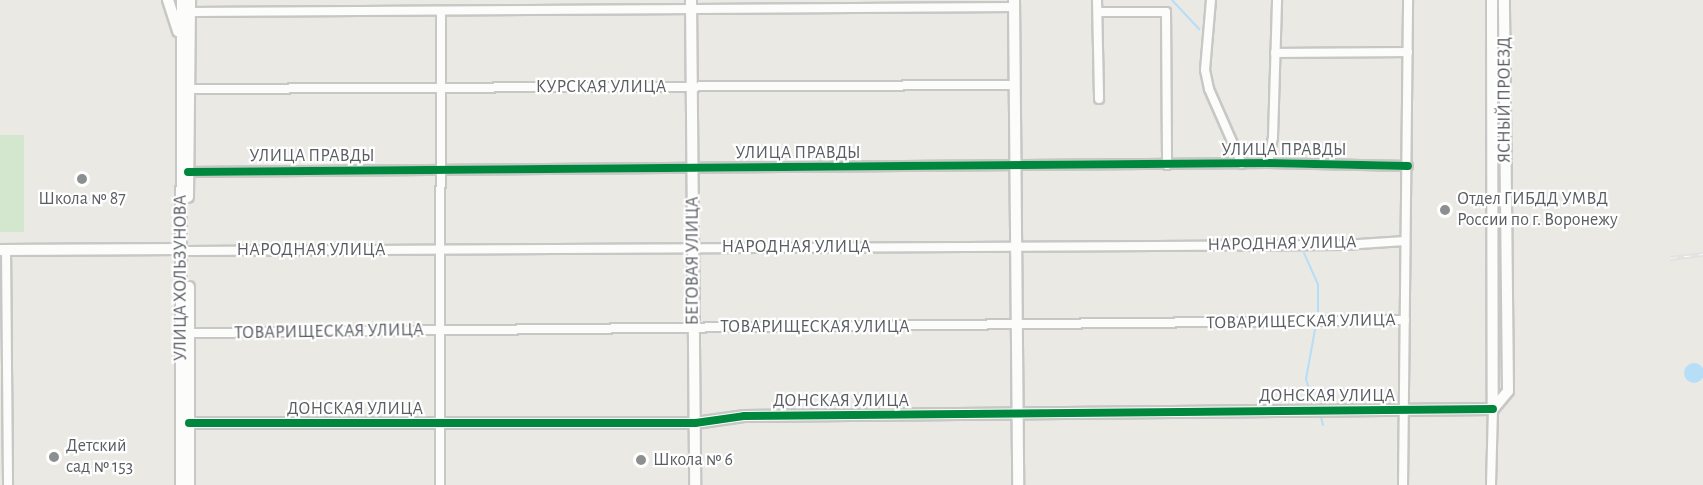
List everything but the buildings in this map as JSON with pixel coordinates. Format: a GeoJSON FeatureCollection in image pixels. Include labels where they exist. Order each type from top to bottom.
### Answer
{"type":"FeatureCollection","features":[{"type":"Feature","properties":{"kind":"street"},"geometry":{"type":"LineString","coordinates":[[168,0],[178,31],[181,64]]}},
{"type":"Feature","properties":{"kind":"street","name":"УЛИЦА ХОЛЬЗУНОВА"},"geometry":{"type":"LineString","coordinates":[[182,0],[185,423],[189,485]]}},
{"type":"Feature","properties":{"kind":"street","name":"УЛИЦА ХОЛЬЗУНОВА"},"geometry":{"type":"LineString","coordinates":[[181,485],[189,333],[185,250],[190,0]]}},
{"type":"Feature","properties":{"kind":"street"},"geometry":{"type":"LineString","coordinates":[[418,0],[418,11]]}},
{"type":"Feature","properties":{"kind":"street"},"geometry":{"type":"LineString","coordinates":[[1097,0],[1099,99]]}},
{"type":"Feature","properties":{"kind":"street"},"geometry":{"type":"LineString","coordinates":[[1211,0],[1205,70],[1209,89],[1242,164]]}},
{"type":"Feature","properties":{"kind":"street"},"geometry":{"type":"LineString","coordinates":[[1268,163],[1277,0]]}},
{"type":"Feature","properties":{"kind":"street"},"geometry":{"type":"LineString","coordinates":[[1403,485],[1406,410],[1405,241],[1408,166],[1408,0]]}},
{"type":"Feature","properties":{"kind":"street","name":"ЯСНЫЙ ПРОЕЗД"},"geometry":{"type":"LineString","coordinates":[[1491,485],[1493,409],[1492,0]]}},
{"type":"Feature","properties":{"kind":"street","name":"ЯСНЫЙ ПРОЕЗД"},"geometry":{"type":"LineString","coordinates":[[1493,409],[1508,391],[1504,0]]}},
{"type":"Feature","properties":{"kind":"street"},"geometry":{"type":"LineString","coordinates":[[190,12],[418,11],[691,3],[1014,3],[1018,485]]}},
{"type":"Feature","properties":{"kind":"street","name":"БЕГОВАЯ УЛИЦА"},"geometry":{"type":"LineString","coordinates":[[691,3],[695,485]]}},
{"type":"Feature","properties":{"kind":"street"},"geometry":{"type":"LineString","coordinates":[[440,485],[441,10]]}},
{"type":"Feature","properties":{"kind":"street"},"geometry":{"type":"LineString","coordinates":[[1098,12],[1166,12],[1167,165]]}},
{"type":"Feature","properties":{"kind":"street"},"geometry":{"type":"LineString","coordinates":[[1275,53],[1408,52]]}},
{"type":"Feature","properties":{"kind":"street","name":"КУРСКАЯ УЛИЦА"},"geometry":{"type":"LineString","coordinates":[[188,89],[1014,85]]}},
{"type":"Feature","properties":{"kind":"street","name":"УЛИЦА ПРАВДЫ"},"geometry":{"type":"LineString","coordinates":[[188,172],[1015,167],[1268,163],[1408,166]]}},
{"type":"Feature","properties":{"kind":"street","name":"НАРОДНАЯ УЛИЦА"},"geometry":{"type":"LineString","coordinates":[[185,250],[1016,246],[1405,241]]}},
{"type":"Feature","properties":{"kind":"street"},"geometry":{"type":"LineString","coordinates":[[8,485],[3,250],[185,250]]}},
{"type":"Feature","properties":{"kind":"street","name":"ТОВАРИЩЕСКАЯ УЛИЦА"},"geometry":{"type":"LineString","coordinates":[[189,333],[1017,326],[1405,320]]}},
{"type":"Feature","properties":{"kind":"street"},"geometry":{"type":"LineString","coordinates":[[1492,334],[1506,355]]}},
{"type":"Feature","properties":{"kind":"street","name":"ДОНСКАЯ УЛИЦА"},"geometry":{"type":"LineString","coordinates":[[185,423],[695,423],[744,416],[1493,409]]}},
{"type":"Feature","properties":{"kind":"green space"},"geometry":{"type":"Polygon","coordinates":[[[0,135],[24,135],[24,232],[0,232],[0,135]]]}},
{"type":"Feature","properties":{"kind":"water"},"geometry":{"type":"Polygon","coordinates":[[[1694,363],[1701,366],[1704,373],[1701,380],[1694,383],[1687,380],[1684,373],[1687,366],[1694,363]]]}},
{"type":"Feature","properties":{"kind":"waterway"},"geometry":{"type":"LineString","coordinates":[[1172,0],[1199,29]]}},
{"type":"Feature","properties":{"kind":"waterway"},"geometry":{"type":"LineString","coordinates":[[1304,253],[1318,284],[1318,319]]}},
{"type":"Feature","properties":{"kind":"waterway"},"geometry":{"type":"LineString","coordinates":[[1313,402],[1306,379],[1316,324]]}},
{"type":"Feature","properties":{"kind":"waterway"},"geometry":{"type":"LineString","coordinates":[[1321,417],[1323,425]]}},
{"type":"Feature","properties":{"kind":"railway"},"geometry":{"type":"LineString","coordinates":[[1670,258],[1703,254]]}},
{"type":"Feature","properties":{"kind":"cycle path"},"geometry":{"type":"LineString","coordinates":[[188,172],[1268,163],[1408,166]]}},
{"type":"Feature","properties":{"kind":"cycle path"},"geometry":{"type":"LineString","coordinates":[[189,423],[695,423],[744,416],[1493,409]]}},
{"type":"Feature","properties":{"kind":"place","name":"Школа № 87"},"geometry":{"type":"Point","coordinates":[82,179]}},
{"type":"Feature","properties":{"kind":"place","name":"Отдел ГИБДД УМВД России по г. Воронежу"},"geometry":{"type":"Point","coordinates":[1445,210]}},
{"type":"Feature","properties":{"kind":"place","name":"Детский сад № 153"},"geometry":{"type":"Point","coordinates":[54,457]}},
{"type":"Feature","properties":{"kind":"place","name":"Школа № 6"},"geometry":{"type":"Point","coordinates":[641,460]}}]}
